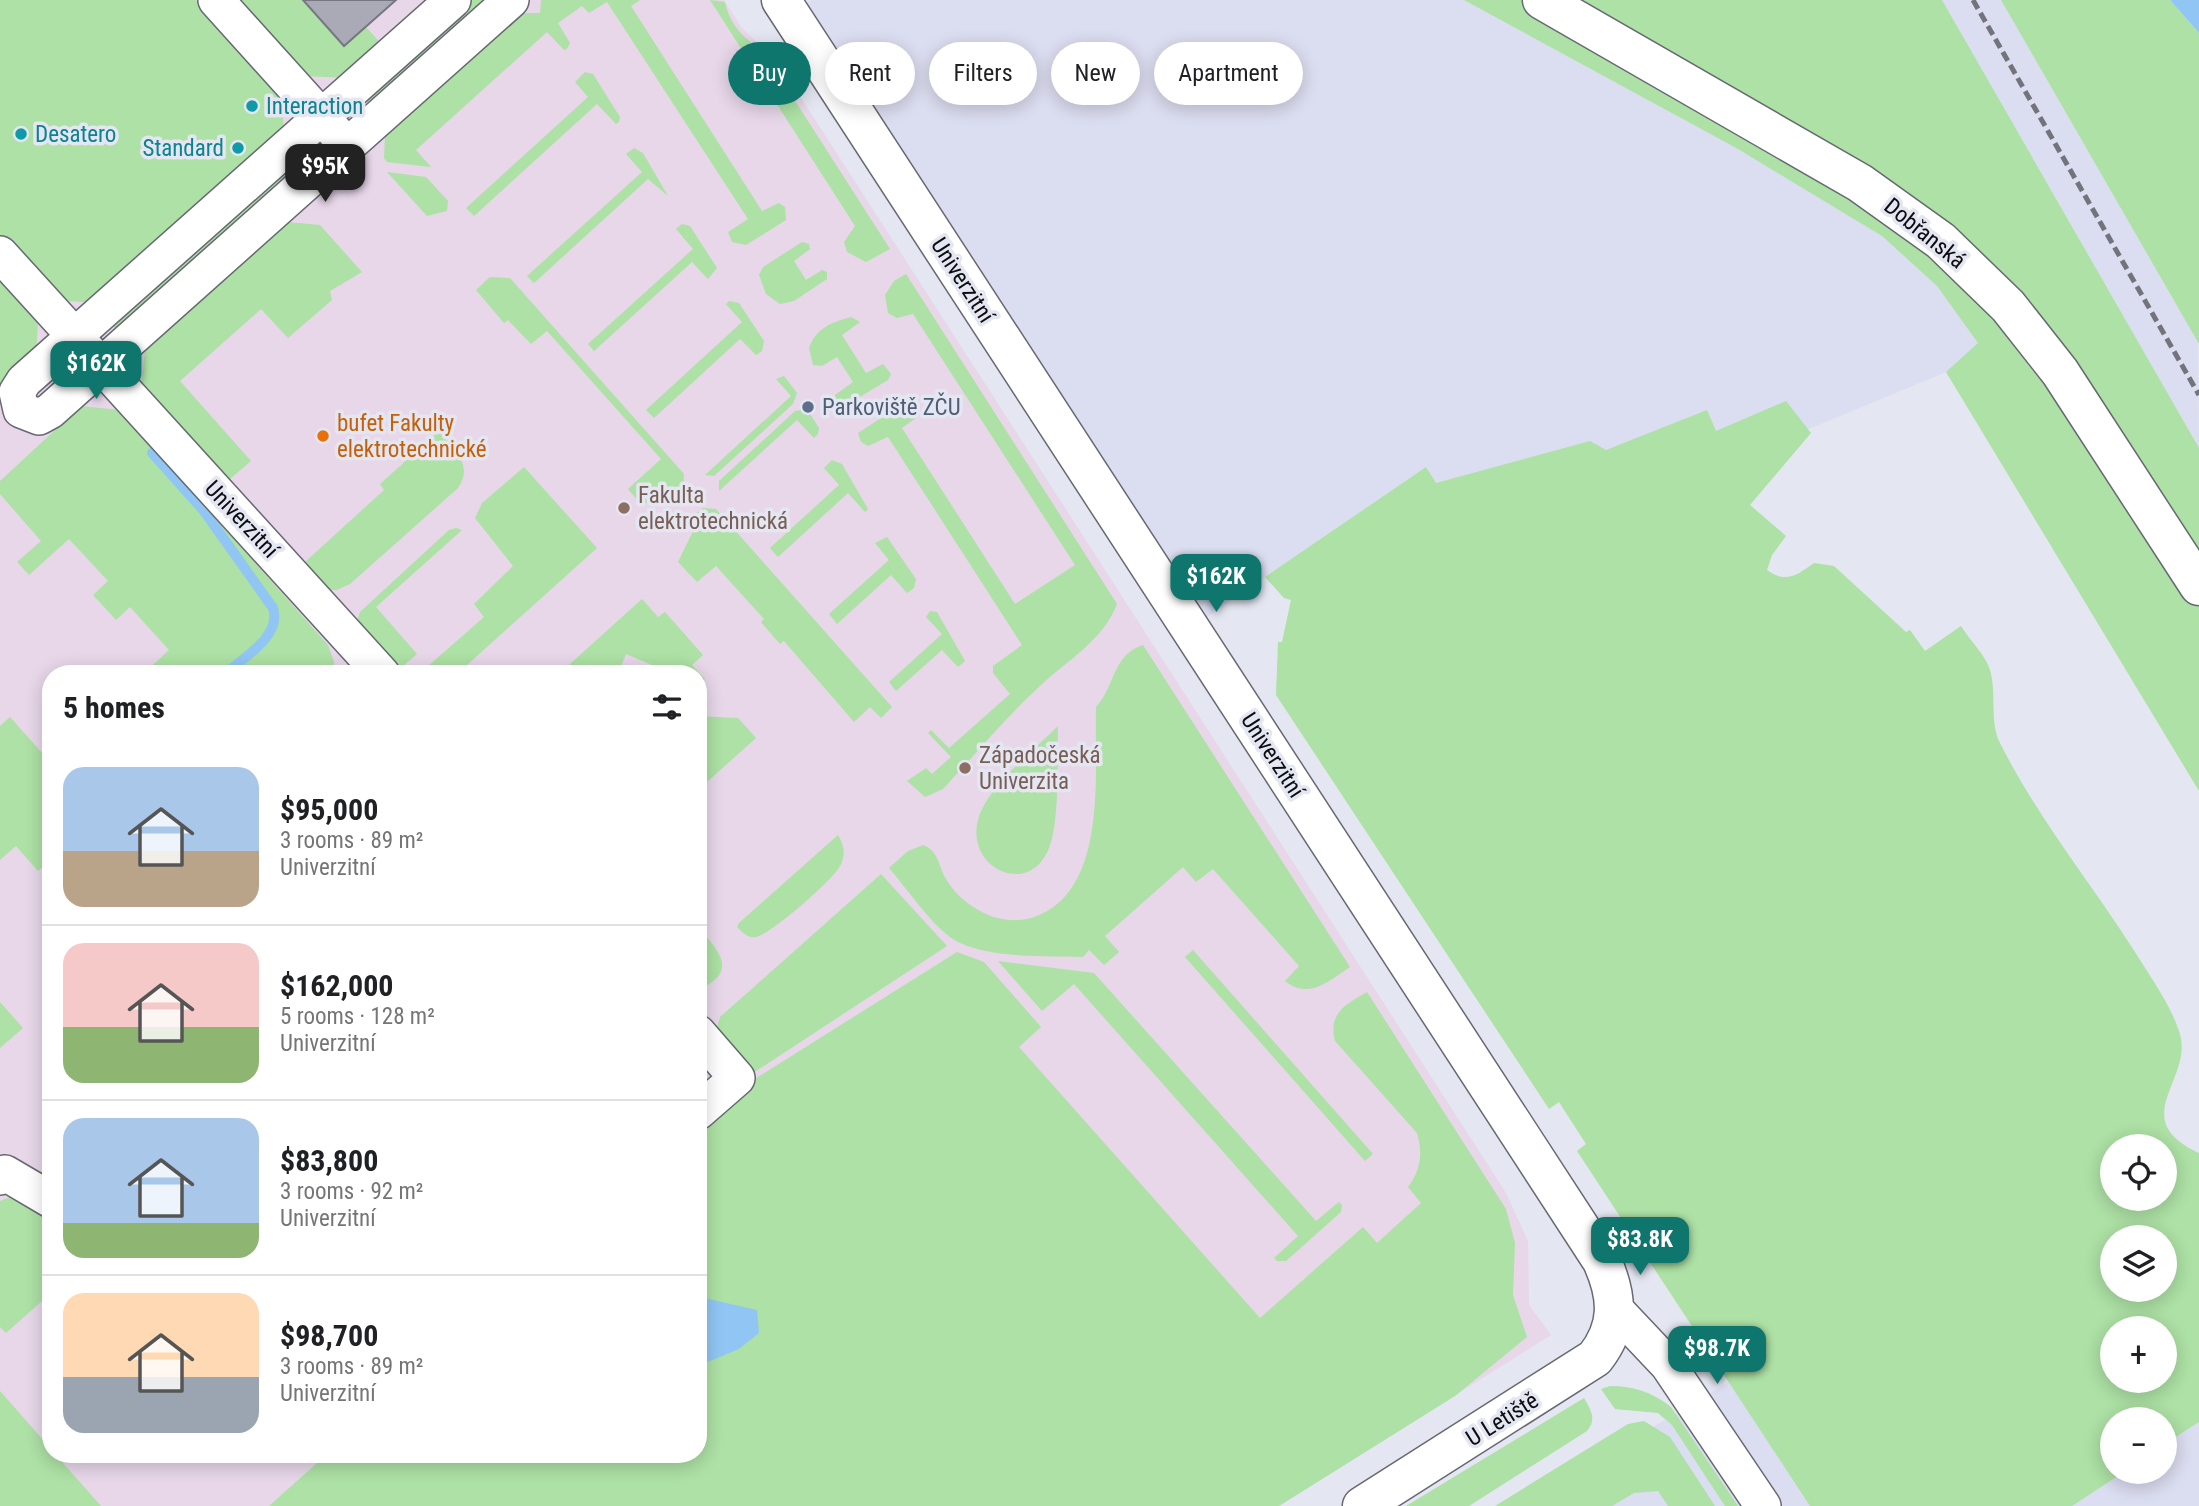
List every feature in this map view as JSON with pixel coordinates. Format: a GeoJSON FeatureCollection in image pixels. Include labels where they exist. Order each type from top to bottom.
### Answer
{"type":"FeatureCollection","features":[{"type":"Feature","properties":{"kind":"street"},"geometry":{"type":"LineString","coordinates":[[216,0],[353,153]]}},
{"type":"Feature","properties":{"kind":"street"},"geometry":{"type":"LineString","coordinates":[[453,0],[20,386],[17,398],[21,410],[32,416],[45,415],[353,153],[512,0]]}},
{"type":"Feature","properties":{"kind":"street","name":"Univerzitní"},"geometry":{"type":"LineString","coordinates":[[781,0],[1601,1261],[1614,1293],[1616,1310],[1668,1365],[1763,1506]]}},
{"type":"Feature","properties":{"kind":"street","name":"Dobřanská"},"geometry":{"type":"LineString","coordinates":[[1542,0],[1860,183],[1941,241],[2008,306],[2060,372],[2199,586]]}},
{"type":"Feature","properties":{"kind":"street","name":"Univerzitní"},"geometry":{"type":"LineString","coordinates":[[0,254],[374,665]]}},
{"type":"Feature","properties":{"kind":"street"},"geometry":{"type":"LineString","coordinates":[[707,1044],[737,1078],[707,1104]]}},
{"type":"Feature","properties":{"kind":"street"},"geometry":{"type":"LineString","coordinates":[[2,1172],[42,1195]]}},
{"type":"Feature","properties":{"kind":"street","name":"U Letiště"},"geometry":{"type":"LineString","coordinates":[[1362,1506],[1577,1372],[1605,1345],[1616,1310]]}},
{"type":"Feature","properties":{"kind":"shaded area","name":"Západočeská Univerzita"},"geometry":{"type":"Polygon","coordinates":[[[0,0],[724,0],[742,28],[757,42],[728,42],[728,105],[806,105],[1506,1193],[1528,1241],[1529,1305],[1551,1335],[1279,1506],[0,1506],[0,0]]]}},
{"type":"Feature","properties":{"kind":"shaded area"},"geometry":{"type":"Polygon","coordinates":[[[811,0],[1464,0],[1738,149],[1882,236],[1937,286],[1979,343],[1946,372],[1643,498],[1436,483],[1426,467],[1207,617],[873,105],[915,105],[915,42],[832,42],[807,3],[811,0]]]}},
{"type":"Feature","properties":{"kind":"shaded area"},"geometry":{"type":"Polygon","coordinates":[[[1942,0],[2001,0],[2198,342],[2199,448],[1942,0]]]}},
{"type":"Feature","properties":{"kind":"shaded area"},"geometry":{"type":"Polygon","coordinates":[[[1729,1382],[1810,1506],[1523,1506],[1569,1477],[1729,1382]]]}},
{"type":"Feature","properties":{"kind":"shaded area"},"geometry":{"type":"Polygon","coordinates":[[[2199,1422],[2199,1506],[2072,1506],[2106,1484],[2177,1484],[2177,1436],[2199,1422]]]}},
{"type":"Feature","properties":{"kind":"green space"},"geometry":{"type":"Polygon","coordinates":[[[0,0],[196,0],[282,97],[284,137],[95,303],[55,300],[0,238],[0,0]]]}},
{"type":"Feature","properties":{"kind":"green space"},"geometry":{"type":"Polygon","coordinates":[[[233,0],[303,0],[344,46],[366,27],[384,47],[350,78],[302,76],[233,0]]]}},
{"type":"Feature","properties":{"kind":"green space"},"geometry":{"type":"Polygon","coordinates":[[[467,0],[496,0],[373,107],[365,100],[467,0]]]}},
{"type":"Feature","properties":{"kind":"green space"},"geometry":{"type":"Polygon","coordinates":[[[541,0],[640,0],[631,6],[762,211],[779,203],[785,207],[786,220],[746,245],[732,242],[728,232],[748,219],[607,2],[589,13],[582,6],[558,23],[570,43],[567,49],[564,50],[547,32],[416,150],[431,167],[387,162],[384,158],[385,135],[522,13],[540,13],[541,0]]]}},
{"type":"Feature","properties":{"kind":"green space"},"geometry":{"type":"Polygon","coordinates":[[[710,0],[725,2],[734,25],[751,42],[737,42],[710,0]]]}},
{"type":"Feature","properties":{"kind":"green space"},"geometry":{"type":"Polygon","coordinates":[[[1464,0],[1942,0],[2199,448],[2199,791],[1946,372],[1978,343],[1937,286],[1882,236],[1738,149],[1464,0]]]}},
{"type":"Feature","properties":{"kind":"green space"},"geometry":{"type":"Polygon","coordinates":[[[2001,0],[2170,0],[2199,33],[2199,344],[2001,0]]]}},
{"type":"Feature","properties":{"kind":"green space"},"geometry":{"type":"Polygon","coordinates":[[[585,72],[593,74],[620,117],[619,122],[616,124],[597,104],[474,216],[466,208],[588,97],[575,82],[585,72]]]}},
{"type":"Feature","properties":{"kind":"green space"},"geometry":{"type":"Polygon","coordinates":[[[777,105],[798,105],[890,249],[866,262],[847,252],[844,242],[855,226],[777,105]]]}},
{"type":"Feature","properties":{"kind":"green space"},"geometry":{"type":"Polygon","coordinates":[[[634,148],[643,153],[668,196],[648,179],[534,283],[527,276],[642,172],[626,154],[634,148]]]}},
{"type":"Feature","properties":{"kind":"green space"},"geometry":{"type":"Polygon","coordinates":[[[298,159],[302,164],[117,331],[112,325],[298,159]]]}},
{"type":"Feature","properties":{"kind":"green space"},"geometry":{"type":"Polygon","coordinates":[[[387,172],[426,177],[448,201],[447,211],[427,216],[387,172]]]}},
{"type":"Feature","properties":{"kind":"green space"},"geometry":{"type":"Polygon","coordinates":[[[287,222],[320,225],[362,272],[330,291],[332,300],[288,338],[261,309],[180,381],[251,461],[230,479],[304,563],[384,490],[380,484],[439,431],[456,451],[464,472],[458,488],[350,584],[337,590],[323,590],[141,391],[145,350],[287,222]]]}},
{"type":"Feature","properties":{"kind":"green space"},"geometry":{"type":"Polygon","coordinates":[[[682,224],[690,226],[717,268],[708,279],[692,262],[594,351],[588,344],[693,249],[676,229],[682,224]]]}},
{"type":"Feature","properties":{"kind":"green space"},"geometry":{"type":"Polygon","coordinates":[[[802,242],[809,244],[810,249],[794,261],[806,280],[822,270],[827,272],[827,279],[794,301],[780,304],[766,294],[759,275],[763,267],[802,242]]]}},
{"type":"Feature","properties":{"kind":"green space"},"geometry":{"type":"Polygon","coordinates":[[[906,274],[1117,604],[1111,617],[1094,639],[1027,698],[943,789],[925,797],[907,781],[926,768],[932,774],[951,757],[928,733],[931,730],[949,748],[1010,694],[993,673],[993,666],[1022,645],[888,437],[868,446],[861,442],[858,433],[901,405],[907,403],[915,407],[920,415],[902,428],[1015,604],[1075,565],[913,314],[897,318],[888,313],[885,295],[894,281],[906,274]]]}},
{"type":"Feature","properties":{"kind":"green space"},"geometry":{"type":"Polygon","coordinates":[[[0,277],[38,320],[36,357],[0,390],[0,277]]]}},
{"type":"Feature","properties":{"kind":"green space"},"geometry":{"type":"Polygon","coordinates":[[[490,277],[510,278],[684,474],[683,488],[665,503],[640,503],[628,489],[661,459],[547,331],[531,344],[508,320],[504,323],[476,290],[490,277]]]}},
{"type":"Feature","properties":{"kind":"green space"},"geometry":{"type":"Polygon","coordinates":[[[729,301],[739,303],[764,341],[762,351],[756,355],[740,339],[654,418],[646,410],[742,322],[726,304],[729,301]]]}},
{"type":"Feature","properties":{"kind":"green space"},"geometry":{"type":"Polygon","coordinates":[[[851,317],[860,322],[842,335],[866,373],[883,364],[891,374],[888,380],[843,407],[837,405],[835,395],[853,382],[837,357],[822,366],[813,365],[809,348],[820,331],[837,321],[851,317]]]}},
{"type":"Feature","properties":{"kind":"green space"},"geometry":{"type":"Polygon","coordinates":[[[784,376],[797,393],[793,404],[714,476],[705,475],[791,396],[776,379],[784,376]]]}},
{"type":"Feature","properties":{"kind":"green space"},"geometry":{"type":"Polygon","coordinates":[[[1786,401],[1811,433],[1750,505],[1786,536],[1772,555],[1767,570],[1786,577],[1797,574],[1814,563],[1834,566],[1906,632],[1910,630],[1925,651],[1961,626],[1990,670],[1994,717],[2000,743],[2047,823],[2153,981],[2179,1031],[2182,1049],[2164,1112],[2167,1126],[2173,1134],[2100,1134],[2100,1211],[2177,1211],[2177,1140],[2199,1153],[2199,1422],[2177,1436],[2177,1407],[2100,1407],[2100,1484],[2106,1484],[2072,1506],[1810,1506],[1577,1151],[1586,1144],[1559,1102],[1549,1109],[1276,695],[1278,642],[1282,642],[1291,600],[1284,598],[1265,577],[1426,467],[1436,483],[1590,441],[1606,450],[1707,410],[1716,431],[1786,401]]]}},
{"type":"Feature","properties":{"kind":"green space"},"geometry":{"type":"Polygon","coordinates":[[[81,406],[119,410],[328,645],[334,665],[153,665],[169,650],[130,607],[116,620],[93,595],[108,581],[69,539],[29,575],[17,562],[41,541],[0,494],[0,481],[81,406]]]}},
{"type":"Feature","properties":{"kind":"green space"},"geometry":{"type":"Polygon","coordinates":[[[807,409],[819,428],[814,438],[797,420],[719,491],[719,481],[795,411],[807,409]]]}},
{"type":"Feature","properties":{"kind":"green space"},"geometry":{"type":"Polygon","coordinates":[[[832,460],[842,464],[868,509],[865,512],[848,493],[778,557],[770,548],[839,485],[824,468],[832,460]]]}},
{"type":"Feature","properties":{"kind":"green space"},"geometry":{"type":"Polygon","coordinates":[[[524,467],[597,548],[467,665],[429,665],[484,617],[474,604],[513,566],[475,518],[482,503],[524,467]]]}},
{"type":"Feature","properties":{"kind":"green space"},"geometry":{"type":"Polygon","coordinates":[[[703,508],[716,509],[892,707],[881,718],[870,707],[854,722],[784,641],[780,644],[761,622],[764,619],[716,566],[697,582],[678,562],[700,517],[694,515],[703,508]]]}},
{"type":"Feature","properties":{"kind":"green space"},"geometry":{"type":"Polygon","coordinates":[[[449,530],[462,530],[376,607],[417,654],[404,665],[391,665],[357,621],[360,612],[449,530]]]}},
{"type":"Feature","properties":{"kind":"green space"},"geometry":{"type":"Polygon","coordinates":[[[887,537],[916,579],[914,588],[907,593],[891,575],[837,624],[829,614],[889,560],[875,543],[887,537]]]}},
{"type":"Feature","properties":{"kind":"green space"},"geometry":{"type":"Polygon","coordinates":[[[642,599],[658,617],[665,612],[703,655],[692,665],[652,665],[626,654],[622,665],[569,665],[642,599]]]}},
{"type":"Feature","properties":{"kind":"green space"},"geometry":{"type":"Polygon","coordinates":[[[930,611],[937,612],[965,661],[958,667],[942,650],[896,691],[889,682],[942,634],[926,617],[930,611]]]}},
{"type":"Feature","properties":{"kind":"green space"},"geometry":{"type":"Polygon","coordinates":[[[1143,645],[1350,967],[1327,983],[1311,989],[1302,989],[1285,981],[1299,966],[1213,869],[1196,882],[1183,867],[1105,936],[1119,952],[1104,965],[1089,950],[1083,957],[1033,956],[996,953],[963,944],[950,937],[934,922],[889,868],[908,851],[923,845],[935,855],[946,879],[957,893],[970,905],[987,914],[1001,919],[1023,920],[1037,916],[1060,902],[1076,880],[1087,854],[1093,825],[1096,707],[1125,656],[1143,645]]]}},
{"type":"Feature","properties":{"kind":"green space"},"geometry":{"type":"Polygon","coordinates":[[[707,716],[738,718],[756,738],[707,782],[707,716]]]}},
{"type":"Feature","properties":{"kind":"green space"},"geometry":{"type":"Polygon","coordinates":[[[10,717],[42,753],[42,868],[38,871],[16,846],[0,860],[0,726],[10,717]]]}},
{"type":"Feature","properties":{"kind":"green space"},"geometry":{"type":"Polygon","coordinates":[[[1058,726],[1055,822],[1049,848],[1039,864],[1026,872],[1012,874],[998,869],[986,860],[979,846],[977,829],[982,809],[1006,776],[1058,726]]]}},
{"type":"Feature","properties":{"kind":"green space"},"geometry":{"type":"Polygon","coordinates":[[[838,835],[844,850],[842,862],[814,894],[787,917],[756,937],[745,935],[737,927],[739,923],[838,835]]]}},
{"type":"Feature","properties":{"kind":"green space"},"geometry":{"type":"Polygon","coordinates":[[[881,874],[947,946],[747,1077],[717,1028],[720,1017],[881,874]]]}},
{"type":"Feature","properties":{"kind":"green space"},"geometry":{"type":"Polygon","coordinates":[[[707,937],[722,961],[719,976],[707,985],[707,937]]]}},
{"type":"Feature","properties":{"kind":"green space"},"geometry":{"type":"Polygon","coordinates":[[[1193,950],[1373,1154],[1365,1161],[1185,957],[1193,950]]]}},
{"type":"Feature","properties":{"kind":"green space"},"geometry":{"type":"Polygon","coordinates":[[[957,952],[984,962],[1041,1027],[1019,1047],[1260,1318],[1363,1227],[1377,1243],[1421,1203],[1408,1187],[1420,1161],[1417,1133],[1335,1041],[1333,1031],[1336,1017],[1345,1006],[1367,992],[1506,1209],[1515,1243],[1513,1295],[1527,1337],[1455,1396],[1279,1506],[269,1506],[317,1463],[707,1463],[707,1116],[750,1082],[957,952]]]}},
{"type":"Feature","properties":{"kind":"green space"},"geometry":{"type":"Polygon","coordinates":[[[998,961],[1094,973],[1316,1221],[1339,1202],[1342,1205],[1341,1212],[1286,1261],[1277,1261],[1274,1258],[1298,1236],[1074,984],[1042,1011],[998,961]]]}},
{"type":"Feature","properties":{"kind":"green space"},"geometry":{"type":"Polygon","coordinates":[[[0,1002],[23,1028],[0,1048],[0,1002]]]}},
{"type":"Feature","properties":{"kind":"green space"},"geometry":{"type":"Polygon","coordinates":[[[10,1197],[20,1198],[42,1211],[42,1301],[6,1333],[0,1327],[0,1201],[10,1197]]]}},
{"type":"Feature","properties":{"kind":"green space"},"geometry":{"type":"Polygon","coordinates":[[[1610,1386],[1642,1391],[1671,1407],[1738,1506],[1725,1506],[1672,1425],[1658,1413],[1615,1409],[1601,1389],[1610,1386]]]}},
{"type":"Feature","properties":{"kind":"green space"},"geometry":{"type":"Polygon","coordinates":[[[0,1391],[42,1439],[42,1463],[63,1463],[101,1506],[0,1506],[0,1391]]]}},
{"type":"Feature","properties":{"kind":"green space"},"geometry":{"type":"Polygon","coordinates":[[[1584,1398],[1592,1418],[1587,1431],[1469,1506],[1406,1506],[1584,1398]]]}},
{"type":"Feature","properties":{"kind":"green space"},"geometry":{"type":"Polygon","coordinates":[[[1644,1421],[1670,1437],[1715,1506],[1668,1506],[1658,1491],[1634,1493],[1612,1506],[1495,1506],[1628,1424],[1644,1421]]]}},
{"type":"Feature","properties":{"kind":"water"},"geometry":{"type":"Polygon","coordinates":[[[2170,0],[2199,0],[2199,33],[2170,0]]]}},
{"type":"Feature","properties":{"kind":"water"},"geometry":{"type":"Polygon","coordinates":[[[707,1299],[757,1310],[759,1333],[739,1349],[707,1362],[707,1299]]]}},
{"type":"Feature","properties":{"kind":"building"},"geometry":{"type":"Polygon","coordinates":[[[303,0],[396,0],[344,46],[303,0]]]}},
{"type":"Feature","properties":{"kind":"waterway"},"geometry":{"type":"LineString","coordinates":[[152,453],[204,511],[273,608],[272,628],[267,637],[236,665]]}},
{"type":"Feature","properties":{"kind":"railway"},"geometry":{"type":"LineString","coordinates":[[1973,0],[2199,395]]}},
{"type":"Feature","properties":{"kind":"place","name":"Interaction"},"geometry":{"type":"Point","coordinates":[252,106]}},
{"type":"Feature","properties":{"kind":"place","name":"Desatero"},"geometry":{"type":"Point","coordinates":[21,134]}},
{"type":"Feature","properties":{"kind":"place","name":"Standard"},"geometry":{"type":"Point","coordinates":[238,148]}},
{"type":"Feature","properties":{"kind":"place","name":"Parkoviště ZČU"},"geometry":{"type":"Point","coordinates":[808,407]}},
{"type":"Feature","properties":{"kind":"place","name":"bufet Fakulty elektrotechnické"},"geometry":{"type":"Point","coordinates":[323,436]}},
{"type":"Feature","properties":{"kind":"place","name":"Fakulta elektrotechnická"},"geometry":{"type":"Point","coordinates":[624,508]}},
{"type":"Feature","properties":{"kind":"place","name":"Západočeská Univerzita"},"geometry":{"type":"Point","coordinates":[965,768]}}]}
